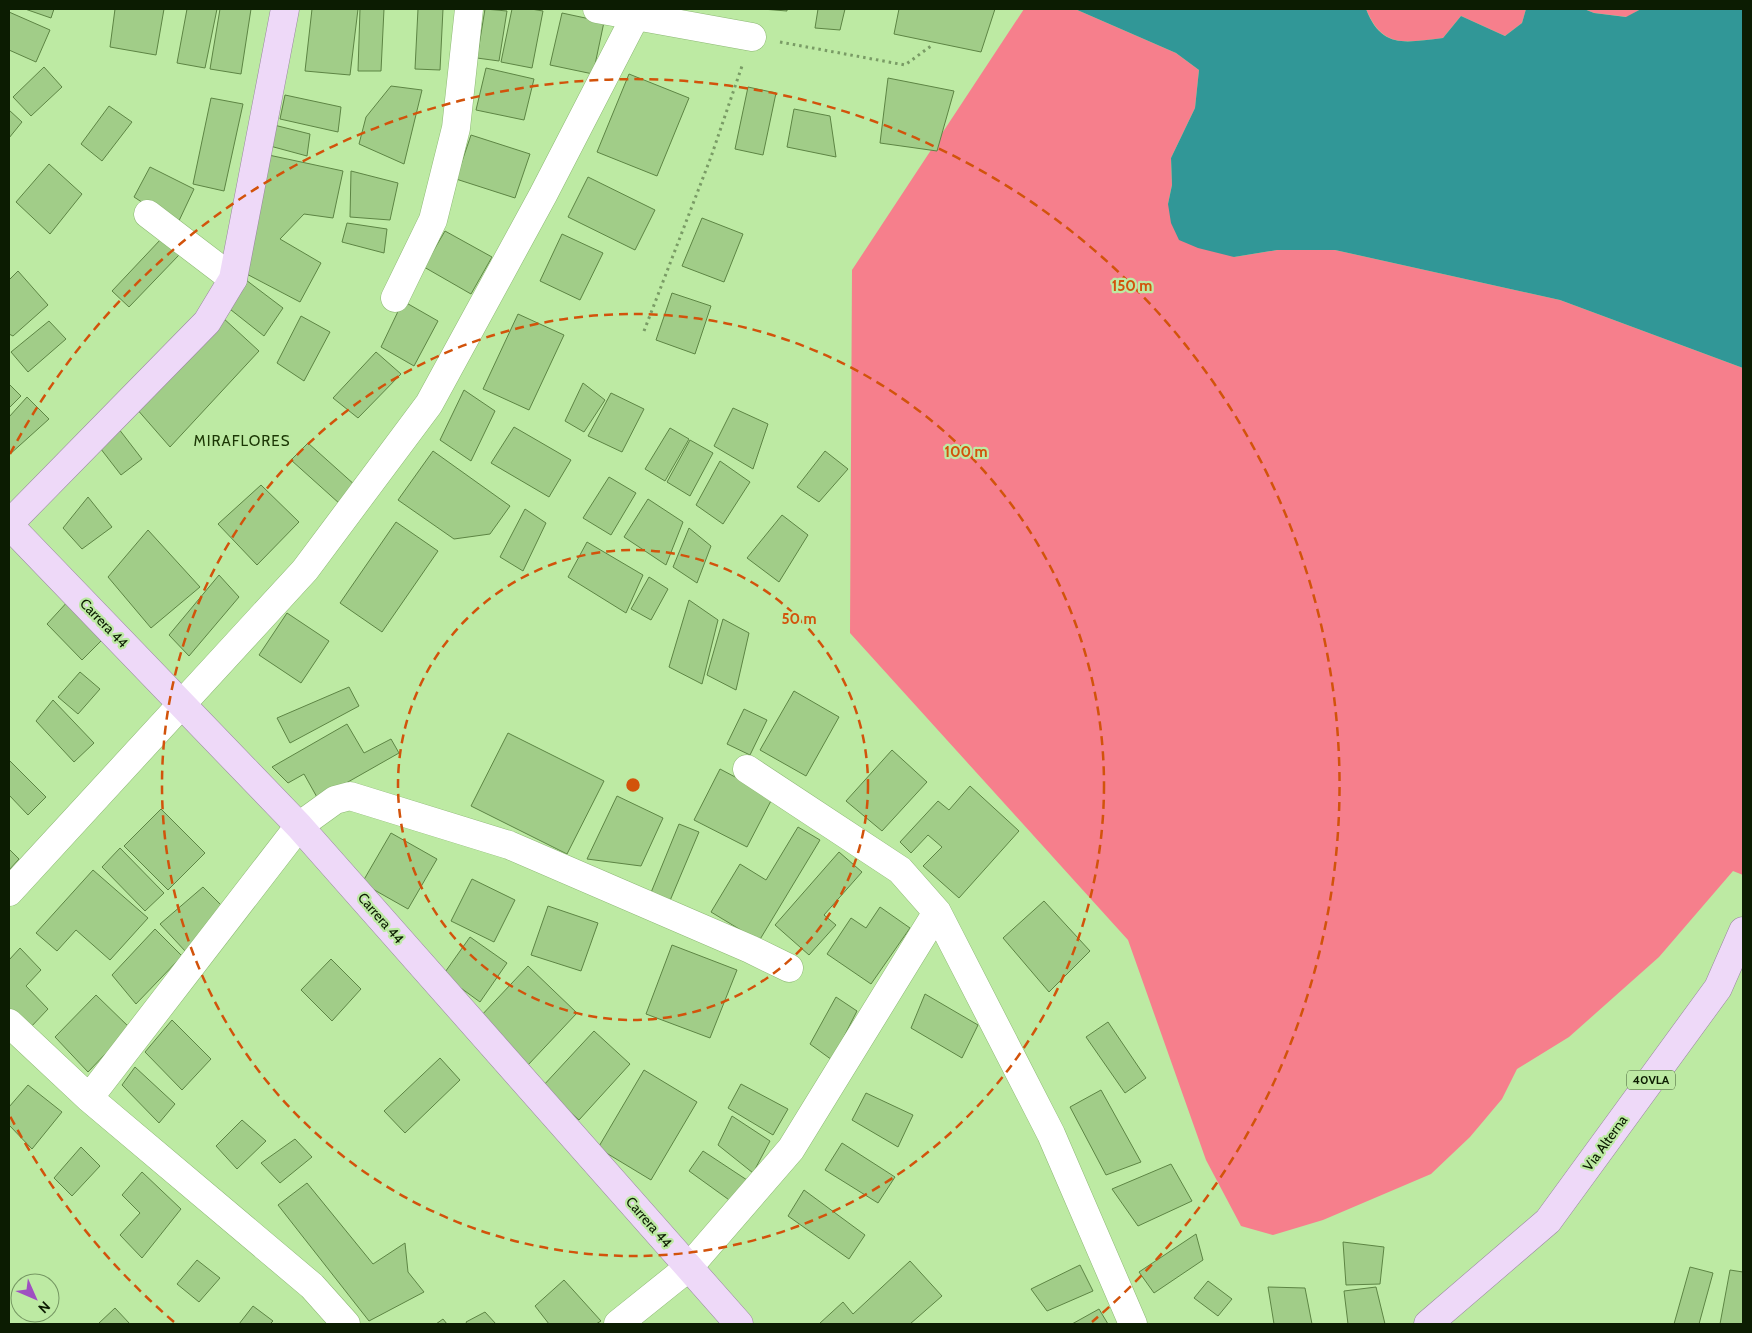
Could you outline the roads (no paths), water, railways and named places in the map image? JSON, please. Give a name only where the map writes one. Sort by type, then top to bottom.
[{"type":"main road","points":[[9,524],[208,322],[233,279],[285,9]]},
{"type":"main road","name":"Carrera 44","points":[[9,524],[299,826],[739,1324]]},
{"type":"main road","name":"Via Alterna","points":[[1428,1324],[1548,1221],[1718,988],[1743,931]]},
{"type":"street","points":[[395,298],[433,220],[456,128],[469,9]]},
{"type":"street","points":[[597,9],[752,37]]},
{"type":"street","points":[[9,892],[306,570],[429,404],[543,195],[635,17]]},
{"type":"street","points":[[148,214],[233,279]]},
{"type":"street","points":[[747,769],[900,870],[937,912],[1051,1134],[1133,1324]]},
{"type":"street","points":[[89,1098],[299,826],[335,800],[350,796],[509,845],[750,949],[789,968]]},
{"type":"street","points":[[618,1324],[689,1267],[791,1149],[937,912]]},
{"type":"street","points":[[9,1023],[89,1098],[312,1286],[346,1324]]},
{"type":"water","points":[[1075,9],[1366,9],[1372,22],[1388,37],[1397,40],[1418,41],[1443,38],[1461,16],[1505,36],[1522,23],[1526,9],[1584,9],[1594,13],[1626,17],[1641,9],[1743,9],[1743,368],[1560,300],[1335,250],[1277,250],[1234,257],[1198,248],[1179,240],[1171,223],[1168,204],[1172,185],[1171,158],[1195,108],[1199,70],[1176,53]]},
{"type":"district","name":"MIRAFLORES","points":[[242,441]]}]
